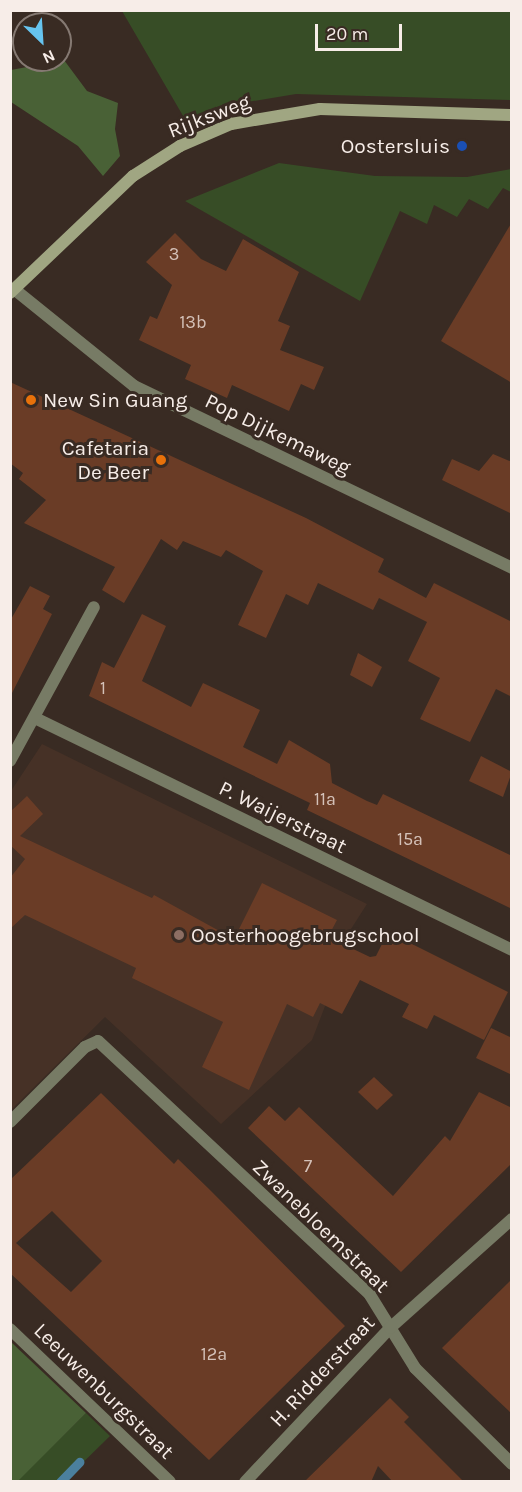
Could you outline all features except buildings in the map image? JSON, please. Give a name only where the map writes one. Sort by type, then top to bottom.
[{"type":"main road","name":"Rijksweg","points":[[12,291],[133,176],[180,146],[231,124],[320,109],[512,115]]},
{"type":"street","name":"Pop Dijkemaweg","points":[[12,291],[134,386],[512,568]]},
{"type":"street","points":[[10,761],[37,720],[94,607]]},
{"type":"street","name":"P. Waijerstraat","points":[[37,720],[512,950]]},
{"type":"street","name":"Zwanebloemstraat","points":[[10,1122],[85,1047],[98,1041],[370,1295],[415,1368],[512,1464]]},
{"type":"street","name":"H. Ridderstraat","points":[[245,1482],[390,1328],[512,1219]]},
{"type":"street","name":"Leeuwenburgstraat","points":[[10,1329],[170,1482]]},
{"type":"shaded area","name":"Oosterhoogebrugschool","points":[[42,744],[367,904],[328,965],[334,983],[312,1040],[221,1124],[105,1017],[11,1110],[11,791]]},
{"type":"green space","points":[[122,11],[511,11],[511,100],[296,94],[217,107],[186,121]]},
{"type":"green space","points":[[11,70],[12,72],[72,71],[87,91],[118,103],[115,129],[120,156],[103,176],[78,146],[11,102]]},
{"type":"green space","points":[[279,163],[375,176],[467,177],[511,169],[511,192],[503,188],[488,209],[469,199],[457,217],[434,205],[427,224],[400,211],[360,301],[185,201]]},
{"type":"green space","points":[[11,1342],[86,1413],[17,1482],[10,1481]]},
{"type":"green space","points":[[86,1413],[110,1436],[64,1481],[17,1481]]},
{"type":"waterway","points":[[60,1482],[79,1462]]},
{"type":"place","name":"Oostersluis","points":[[462,146]]},
{"type":"place","name":"New Sin Guang","points":[[31,400]]},
{"type":"place","name":"Cafetaria De Beer","points":[[161,460]]},
{"type":"place","name":"Oosterhoogebrugschool","points":[[179,935]]}]
